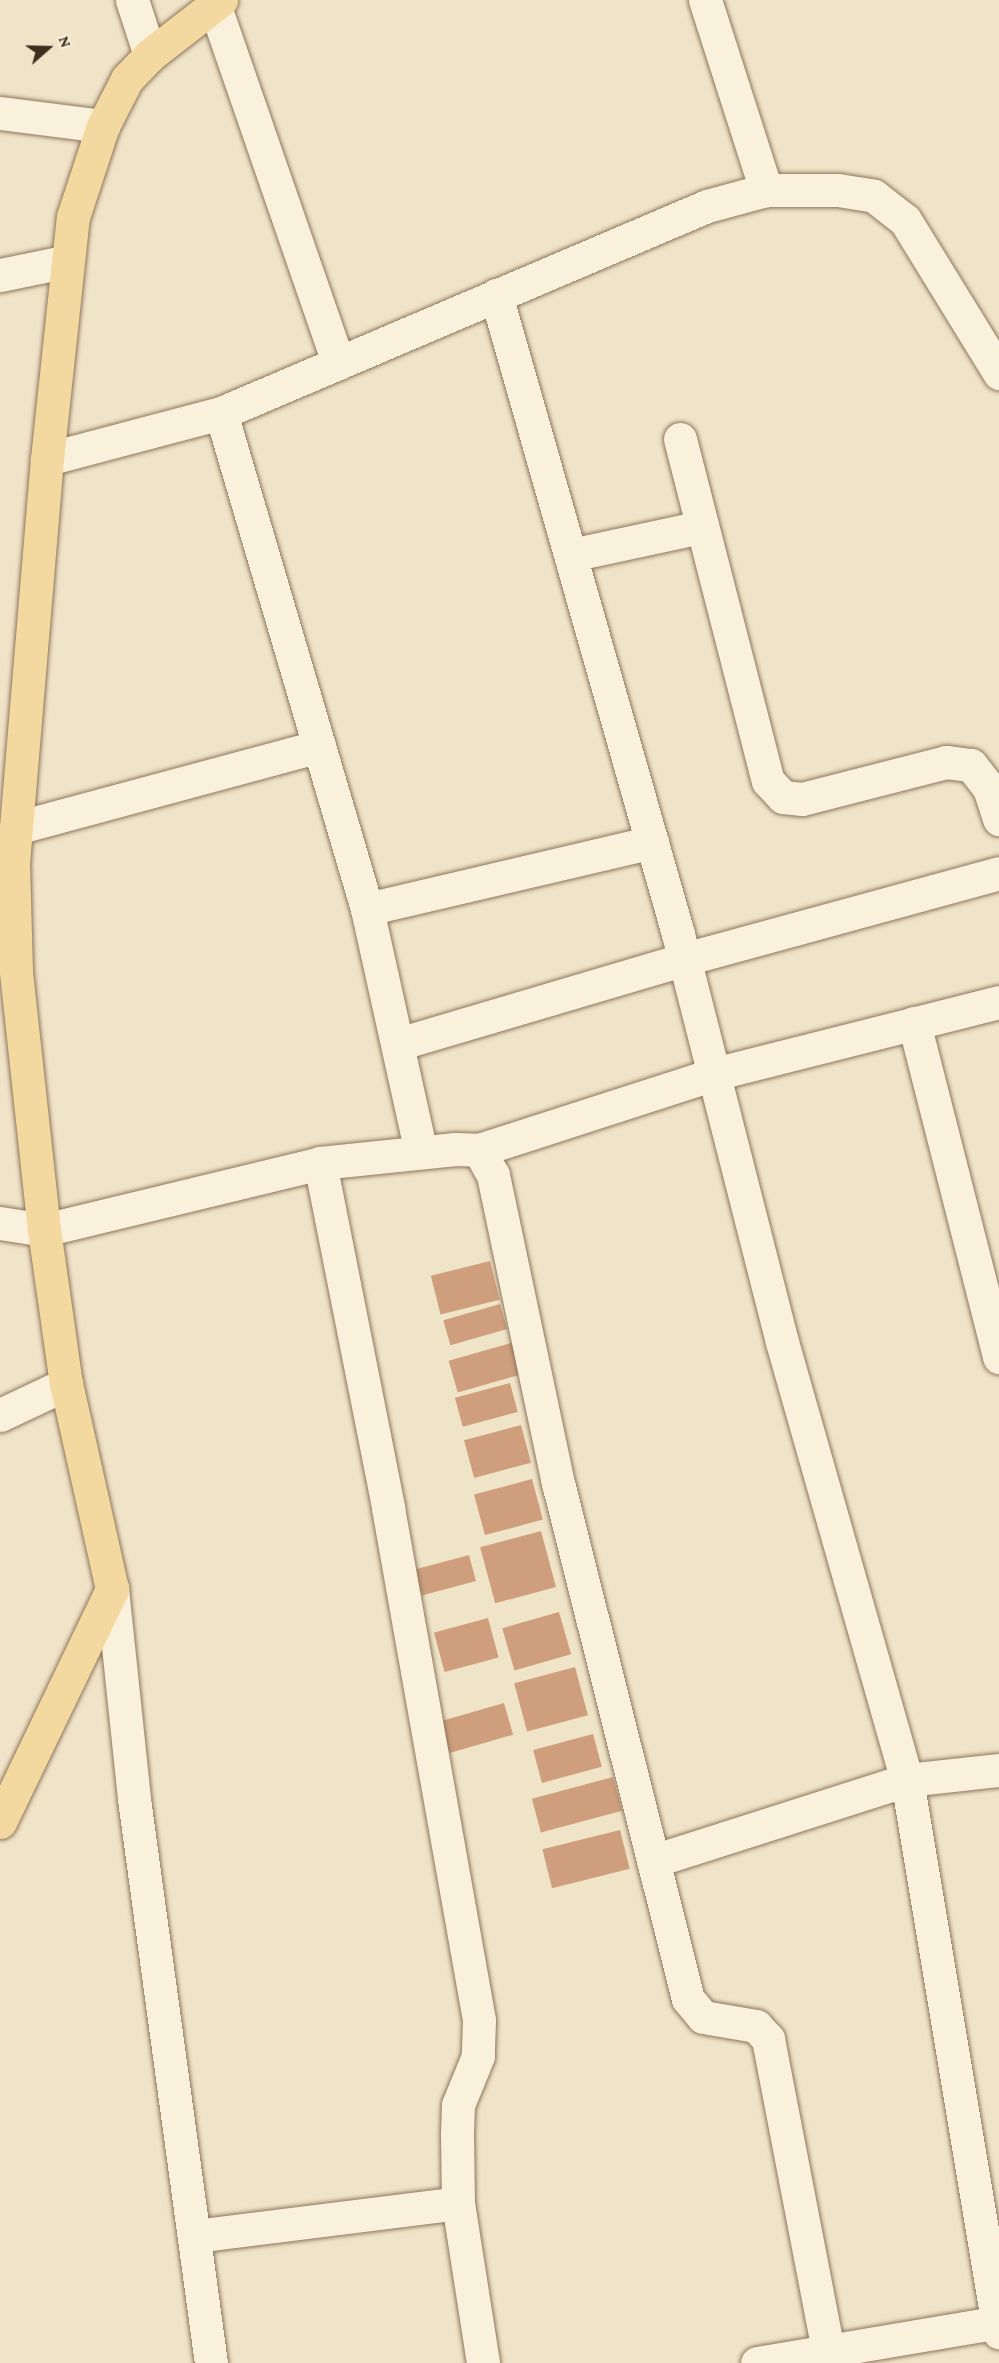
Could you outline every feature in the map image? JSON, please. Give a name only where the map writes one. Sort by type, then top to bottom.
[{"type":"main road","points":[[0,1822],[112,1589],[66,1384],[44,1230],[6,864],[16,828],[47,459],[72,217],[103,126],[127,79],[150,54],[218,3]]},
{"type":"street","points":[[132,0],[150,54]]},
{"type":"street","points":[[705,0],[766,190]]},
{"type":"street","points":[[218,3],[338,363]]},
{"type":"street","points":[[0,113],[103,126]]},
{"type":"street","points":[[47,459],[221,413],[707,206],[766,190],[838,190],[874,196],[904,220],[999,373]]},
{"type":"street","points":[[0,275],[68,261]]},
{"type":"street","points":[[496,295],[685,959],[782,1342],[907,1780],[999,2326],[828,2350],[757,2363]]},
{"type":"street","points":[[221,413],[367,909],[421,1152]]},
{"type":"street","points":[[680,439],[768,781],[783,796],[802,799],[946,762],[971,765],[989,788],[999,819]]},
{"type":"street","points":[[571,555],[702,527]]},
{"type":"street","points":[[16,828],[319,746]]},
{"type":"street","points":[[367,909],[652,842]]},
{"type":"street","points":[[398,1044],[685,959],[999,873]]},
{"type":"street","points":[[0,1223],[44,1230],[320,1163],[421,1152],[479,1150],[714,1074],[999,1002]]},
{"type":"street","points":[[914,1023],[999,1357]]},
{"type":"street","points":[[479,1150],[493,1175],[558,1483],[653,1861],[693,2009],[703,2018],[756,2026],[768,2039],[828,2350]]},
{"type":"street","points":[[320,1163],[388,1508],[479,2020],[478,2056],[458,2105],[459,2203],[483,2363]]},
{"type":"street","points":[[0,1415],[66,1384]]},
{"type":"street","points":[[112,1589],[132,1778],[211,2363]]},
{"type":"street","points":[[653,1861],[907,1780],[999,1770]]},
{"type":"street","points":[[194,2236],[459,2203]]},
{"type":"building","points":[[490,1261],[500,1300],[440,1315],[431,1276]]},
{"type":"building","points":[[500,1304],[507,1329],[450,1345],[443,1320]]},
{"type":"building","points":[[514,1342],[523,1374],[458,1392],[449,1361]]},
{"type":"building","points":[[510,1383],[518,1412],[463,1427],[455,1398]]},
{"type":"building","points":[[521,1425],[531,1463],[474,1478],[464,1440]]},
{"type":"building","points":[[532,1479],[543,1520],[485,1535],[474,1495]]},
{"type":"building","points":[[541,1531],[556,1587],[495,1603],[480,1547]]},
{"type":"building","points":[[469,1555],[476,1581],[422,1596],[415,1569]]},
{"type":"building","points":[[559,1612],[571,1654],[514,1671],[502,1628]]},
{"type":"building","points":[[488,1618],[499,1658],[445,1672],[434,1632]]},
{"type":"building","points":[[575,1667],[588,1715],[527,1732],[514,1683]]},
{"type":"building","points":[[504,1703],[513,1735],[450,1753],[441,1721]]},
{"type":"building","points":[[593,1734],[602,1767],[542,1783],[533,1750]]},
{"type":"building","points":[[613,1777],[622,1811],[541,1833],[532,1799]]},
{"type":"building","points":[[620,1830],[630,1869],[552,1888],[542,1849]]}]
